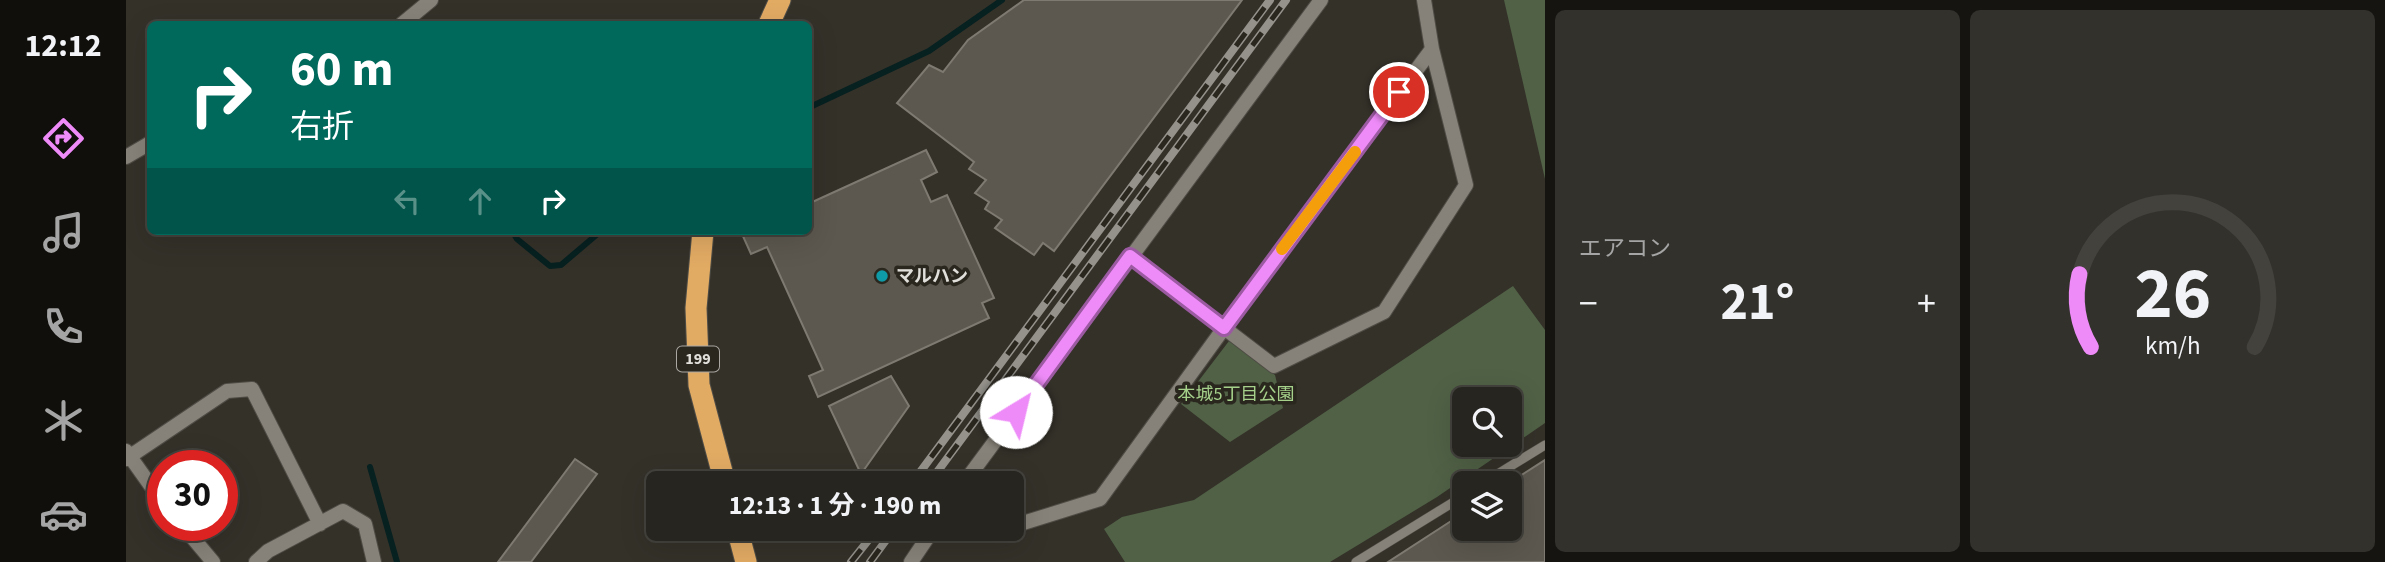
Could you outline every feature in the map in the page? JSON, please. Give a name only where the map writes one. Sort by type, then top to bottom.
[{"type":"highway","points":[[770,21],[780,0]]},
{"type":"highway","name":"199","points":[[703,235],[696,308],[699,385],[722,471]]},
{"type":"highway","points":[[740,541],[746,562]]},
{"type":"street","points":[[406,21],[431,0]]},
{"type":"street","points":[[976,471],[1130,256],[1321,0]]},
{"type":"street","points":[[1130,256],[1274,366],[1384,312],[1466,185],[1432,49],[1423,0]]},
{"type":"street","points":[[1024,523],[1100,499],[1432,49]]},
{"type":"street","points":[[126,157],[147,145]]},
{"type":"street","points":[[147,482],[127,455],[227,391],[252,389],[320,524]]},
{"type":"street","points":[[256,562],[268,551],[343,511],[365,524],[374,562]]},
{"type":"street","points":[[196,541],[214,562]]},
{"type":"street","points":[[911,562],[925,541]]},
{"type":"lane","points":[[1503,471],[1545,445]]},
{"type":"lane","points":[[1356,562],[1452,503]]},
{"type":"green space","points":[[1504,0],[1545,0],[1545,179]]},
{"type":"green space","points":[[1513,286],[1545,330],[1545,423],[1522,439],[1522,387],[1452,387],[1452,457],[1495,457],[1475,471],[1452,471],[1452,487],[1330,562],[1125,562],[1104,529],[1122,517],[1194,500]]},
{"type":"green space","name":"本城5丁目公園","points":[[1229,341],[1275,375],[1283,408],[1230,442],[1181,404]]},
{"type":"building","points":[[1024,0],[1242,0],[1054,251],[1043,243],[1034,255],[995,228],[1002,220],[985,209],[989,202],[975,193],[986,180],[969,169],[974,162],[897,103],[929,65],[943,72],[968,40]]},
{"type":"building","name":"マルハン","points":[[926,150],[937,172],[921,180],[931,202],[947,195],[994,298],[982,303],[989,318],[818,397],[809,376],[823,370],[767,247],[751,254],[742,235],[812,235],[812,202]]},
{"type":"building","points":[[891,376],[909,406],[863,471],[860,471],[829,406]]},
{"type":"building","points":[[575,459],[597,474],[531,562],[498,562]]},
{"type":"building","points":[[1545,460],[1545,562],[1388,562],[1452,520],[1452,541],[1522,541],[1522,475]]},
{"type":"waterway","points":[[812,106],[929,51],[1002,0]]},
{"type":"waterway","points":[[514,235],[550,266],[561,265],[596,235]]},
{"type":"waterway","points":[[370,467],[397,562]]},
{"type":"railway","points":[[921,471],[1270,0]]},
{"type":"railway","points":[[938,471],[1286,0]]},
{"type":"railway","points":[[851,562],[868,541]]},
{"type":"railway","points":[[870,562],[885,541]]},
{"type":"slow traffic","points":[[1282,249],[1355,152]]},
{"type":"place","name":"マルハン","points":[[882,276]]},
{"type":"route","points":[[1016,412],[1130,256],[1224,328],[1399,92]]}]
